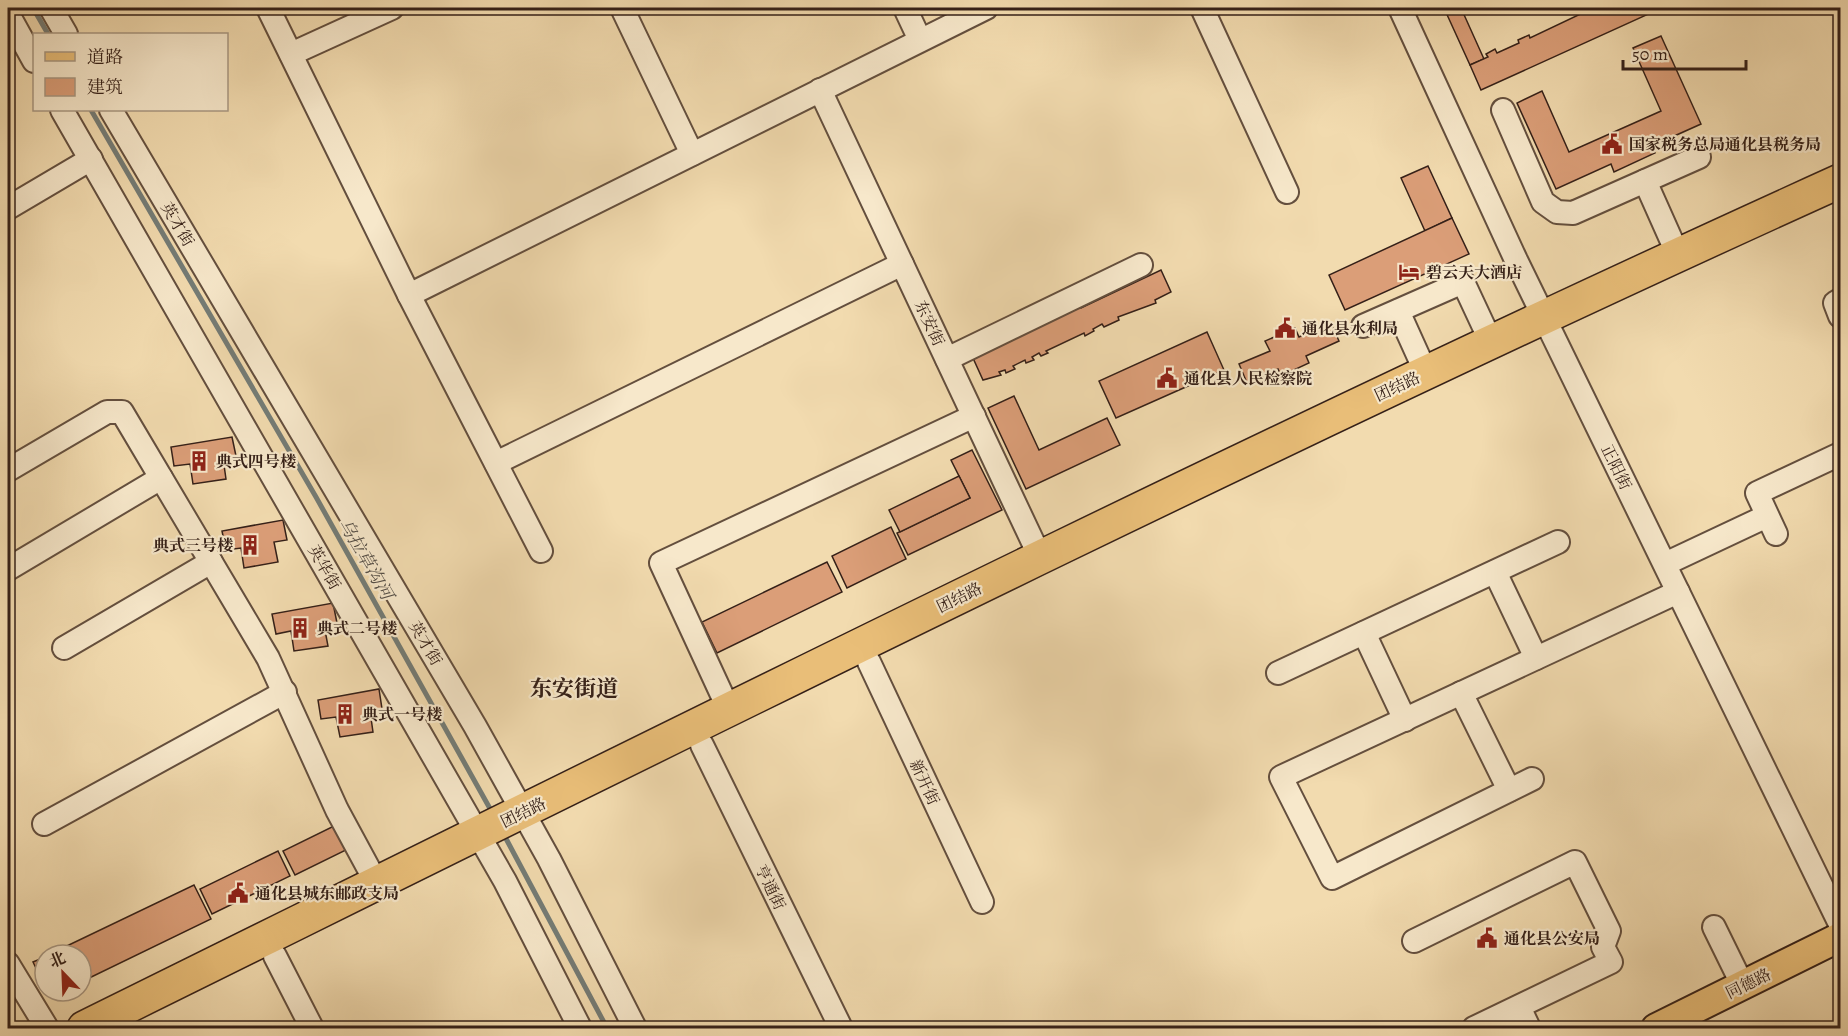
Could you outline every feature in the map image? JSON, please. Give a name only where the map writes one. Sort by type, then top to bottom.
[{"type":"highway","name":"团结路","points":[[527,820],[702,745],[1548,326],[1678,255],[1840,181]]},
{"type":"highway","name":"团结路","points":[[129,1029],[275,956],[729,710],[1040,557],[1491,342],[1548,326],[1840,202]]},
{"type":"highway","name":"团结路","points":[[84,1029],[377,884],[483,842]]},
{"type":"main road","name":"同德路","points":[[1656,1029],[1840,938]]},
{"type":"main road","name":"同德路","points":[[1697,1029],[1840,958]]},
{"type":"street","points":[[51,8],[65,33]]},
{"type":"street","points":[[268,8],[409,295],[541,551]]},
{"type":"street","points":[[291,54],[392,8]]},
{"type":"street","points":[[622,8],[692,154]]},
{"type":"street","points":[[904,8],[920,40]]},
{"type":"street","points":[[409,295],[986,8]]},
{"type":"street","points":[[1202,8],[1287,192]]},
{"type":"street","name":"正阳街","points":[[1400,8],[1548,326],[1840,924]]},
{"type":"street","points":[[8,14],[33,59]]},
{"type":"street","name":"东安街","points":[[820,90],[1040,557]]},
{"type":"street","points":[[1503,110],[1543,201],[1557,212],[1573,213],[1699,158]]},
{"type":"street","name":"英华街","points":[[63,111],[483,842],[580,1029]]},
{"type":"street","name":"英才街","points":[[112,111],[475,726],[527,820],[635,1029]]},
{"type":"street","points":[[8,208],[91,159]]},
{"type":"street","points":[[1645,181],[1678,255]]},
{"type":"street","points":[[496,463],[902,264]]},
{"type":"street","points":[[947,359],[1141,265]]},
{"type":"street","points":[[1363,326],[1463,282],[1491,342]]},
{"type":"street","points":[[1840,300],[1835,303],[1840,316]]},
{"type":"street","points":[[1398,311],[1426,373]]},
{"type":"street","points":[[8,470],[107,411],[122,412],[268,658],[337,810],[377,884]]},
{"type":"street","points":[[729,710],[661,563],[974,416]]},
{"type":"street","points":[[1665,564],[1771,525],[1757,493],[1840,454]]},
{"type":"street","points":[[8,569],[161,478]]},
{"type":"street","points":[[1278,673],[1558,542]]},
{"type":"street","points":[[64,648],[211,562]]},
{"type":"street","points":[[1495,572],[1536,658]]},
{"type":"street","points":[[1532,779],[1332,878],[1281,777],[1678,592]]},
{"type":"street","points":[[1364,633],[1405,720]]},
{"type":"street","name":"新开街","points":[[869,662],[982,902]]},
{"type":"street","points":[[44,824],[285,692]]},
{"type":"street","points":[[1461,693],[1509,790]]},
{"type":"street","name":"亨通街","points":[[702,745],[841,1029]]},
{"type":"street","points":[[1414,941],[1575,862],[1609,931],[1603,947],[1611,962],[1474,1029]]},
{"type":"street","points":[[1714,927],[1743,986]]},
{"type":"street","points":[[275,956],[312,1029]]},
{"type":"street","points":[[8,964],[46,1029]]},
{"type":"street","points":[[1519,1007],[1529,1029]]},
{"type":"building","points":[[1444,8],[1461,8],[1484,59],[1470,65]]},
{"type":"building","points":[[1593,8],[1651,8],[1653,12],[1481,90],[1470,65],[1488,57],[1486,54],[1495,49],[1497,53],[1519,43],[1518,40],[1529,35],[1530,38]]},
{"type":"building","points":[[1661,36],[1701,124],[1652,146],[1655,153],[1614,172],[1611,164],[1556,189],[1517,103],[1542,91],[1569,152],[1661,111],[1633,48]]},
{"type":"building","points":[[1428,166],[1452,218],[1425,231],[1401,178]]},
{"type":"building","points":[[1452,218],[1469,254],[1345,310],[1329,275]]},
{"type":"building","points":[[1161,270],[1171,292],[1155,300],[1156,303],[1118,317],[1119,320],[1104,327],[1102,324],[1085,336],[1084,333],[1046,351],[1048,353],[1041,356],[1039,353],[1032,357],[1034,360],[1026,363],[1025,360],[1013,366],[1015,369],[1006,373],[1005,370],[999,372],[1001,375],[983,380],[973,358],[1041,326],[1039,322],[1079,303],[1081,308]]},
{"type":"building","points":[[1331,323],[1339,341],[1306,356],[1309,363],[1281,376],[1278,369],[1247,383],[1239,364],[1270,351],[1265,341],[1295,328],[1299,337]]},
{"type":"building","points":[[1207,332],[1224,370],[1116,418],[1099,381]]},
{"type":"building","points":[[1014,396],[1039,450],[1107,418],[1120,445],[1026,489],[988,408]]},
{"type":"building","name":"典式四号楼","points":[[232,437],[236,456],[223,458],[226,479],[193,484],[190,464],[174,466],[171,447]]},
{"type":"building","points":[[972,450],[1002,510],[908,555],[897,533],[970,498],[951,460]]},
{"type":"building","points":[[959,476],[970,498],[900,532],[889,510]]},
{"type":"building","name":"典式三号楼","points":[[283,520],[287,540],[274,542],[278,562],[244,568],[241,548],[226,550],[222,531]]},
{"type":"building","points":[[891,527],[906,559],[847,588],[832,556]]},
{"type":"building","points":[[827,562],[842,592],[717,653],[702,622]]},
{"type":"building","name":"典式二号楼","points":[[333,603],[337,623],[324,625],[328,646],[294,651],[291,631],[276,634],[272,614]]},
{"type":"building","name":"典式一号楼","points":[[379,689],[382,709],[370,711],[373,732],[340,737],[336,717],[321,719],[318,700]]},
{"type":"building","points":[[336,825],[348,849],[295,875],[283,851]]},
{"type":"building","points":[[278,851],[290,876],[212,914],[200,889]]},
{"type":"building","points":[[194,885],[211,919],[93,976],[93,943],[73,943]]},
{"type":"waterway","name":"乌拉草沟河","points":[[33,8],[47,33]]},
{"type":"waterway","name":"乌拉草沟河","points":[[92,111],[316,497],[493,814]]},
{"type":"waterway","name":"乌拉草沟河","points":[[503,833],[607,1028]]},
{"type":"place","name":"国家税务总局通化县税务局","points":[[1612,144]]},
{"type":"place","name":"碧云天大酒店","points":[[1409,272]]},
{"type":"place","name":"通化县水利局","points":[[1285,328]]},
{"type":"place","name":"通化县人民检察院","points":[[1167,378]]},
{"type":"place","name":"典式四号楼","points":[[199,461]]},
{"type":"place","name":"典式三号楼","points":[[250,545]]},
{"type":"place","name":"典式二号楼","points":[[300,628]]},
{"type":"place","name":"典式一号楼","points":[[345,714]]},
{"type":"place","name":"通化县城东邮政支局","points":[[238,893]]},
{"type":"place","name":"通化县公安局","points":[[1487,938]]},
{"type":"district","name":"东安街道","points":[[574,688]]}]
